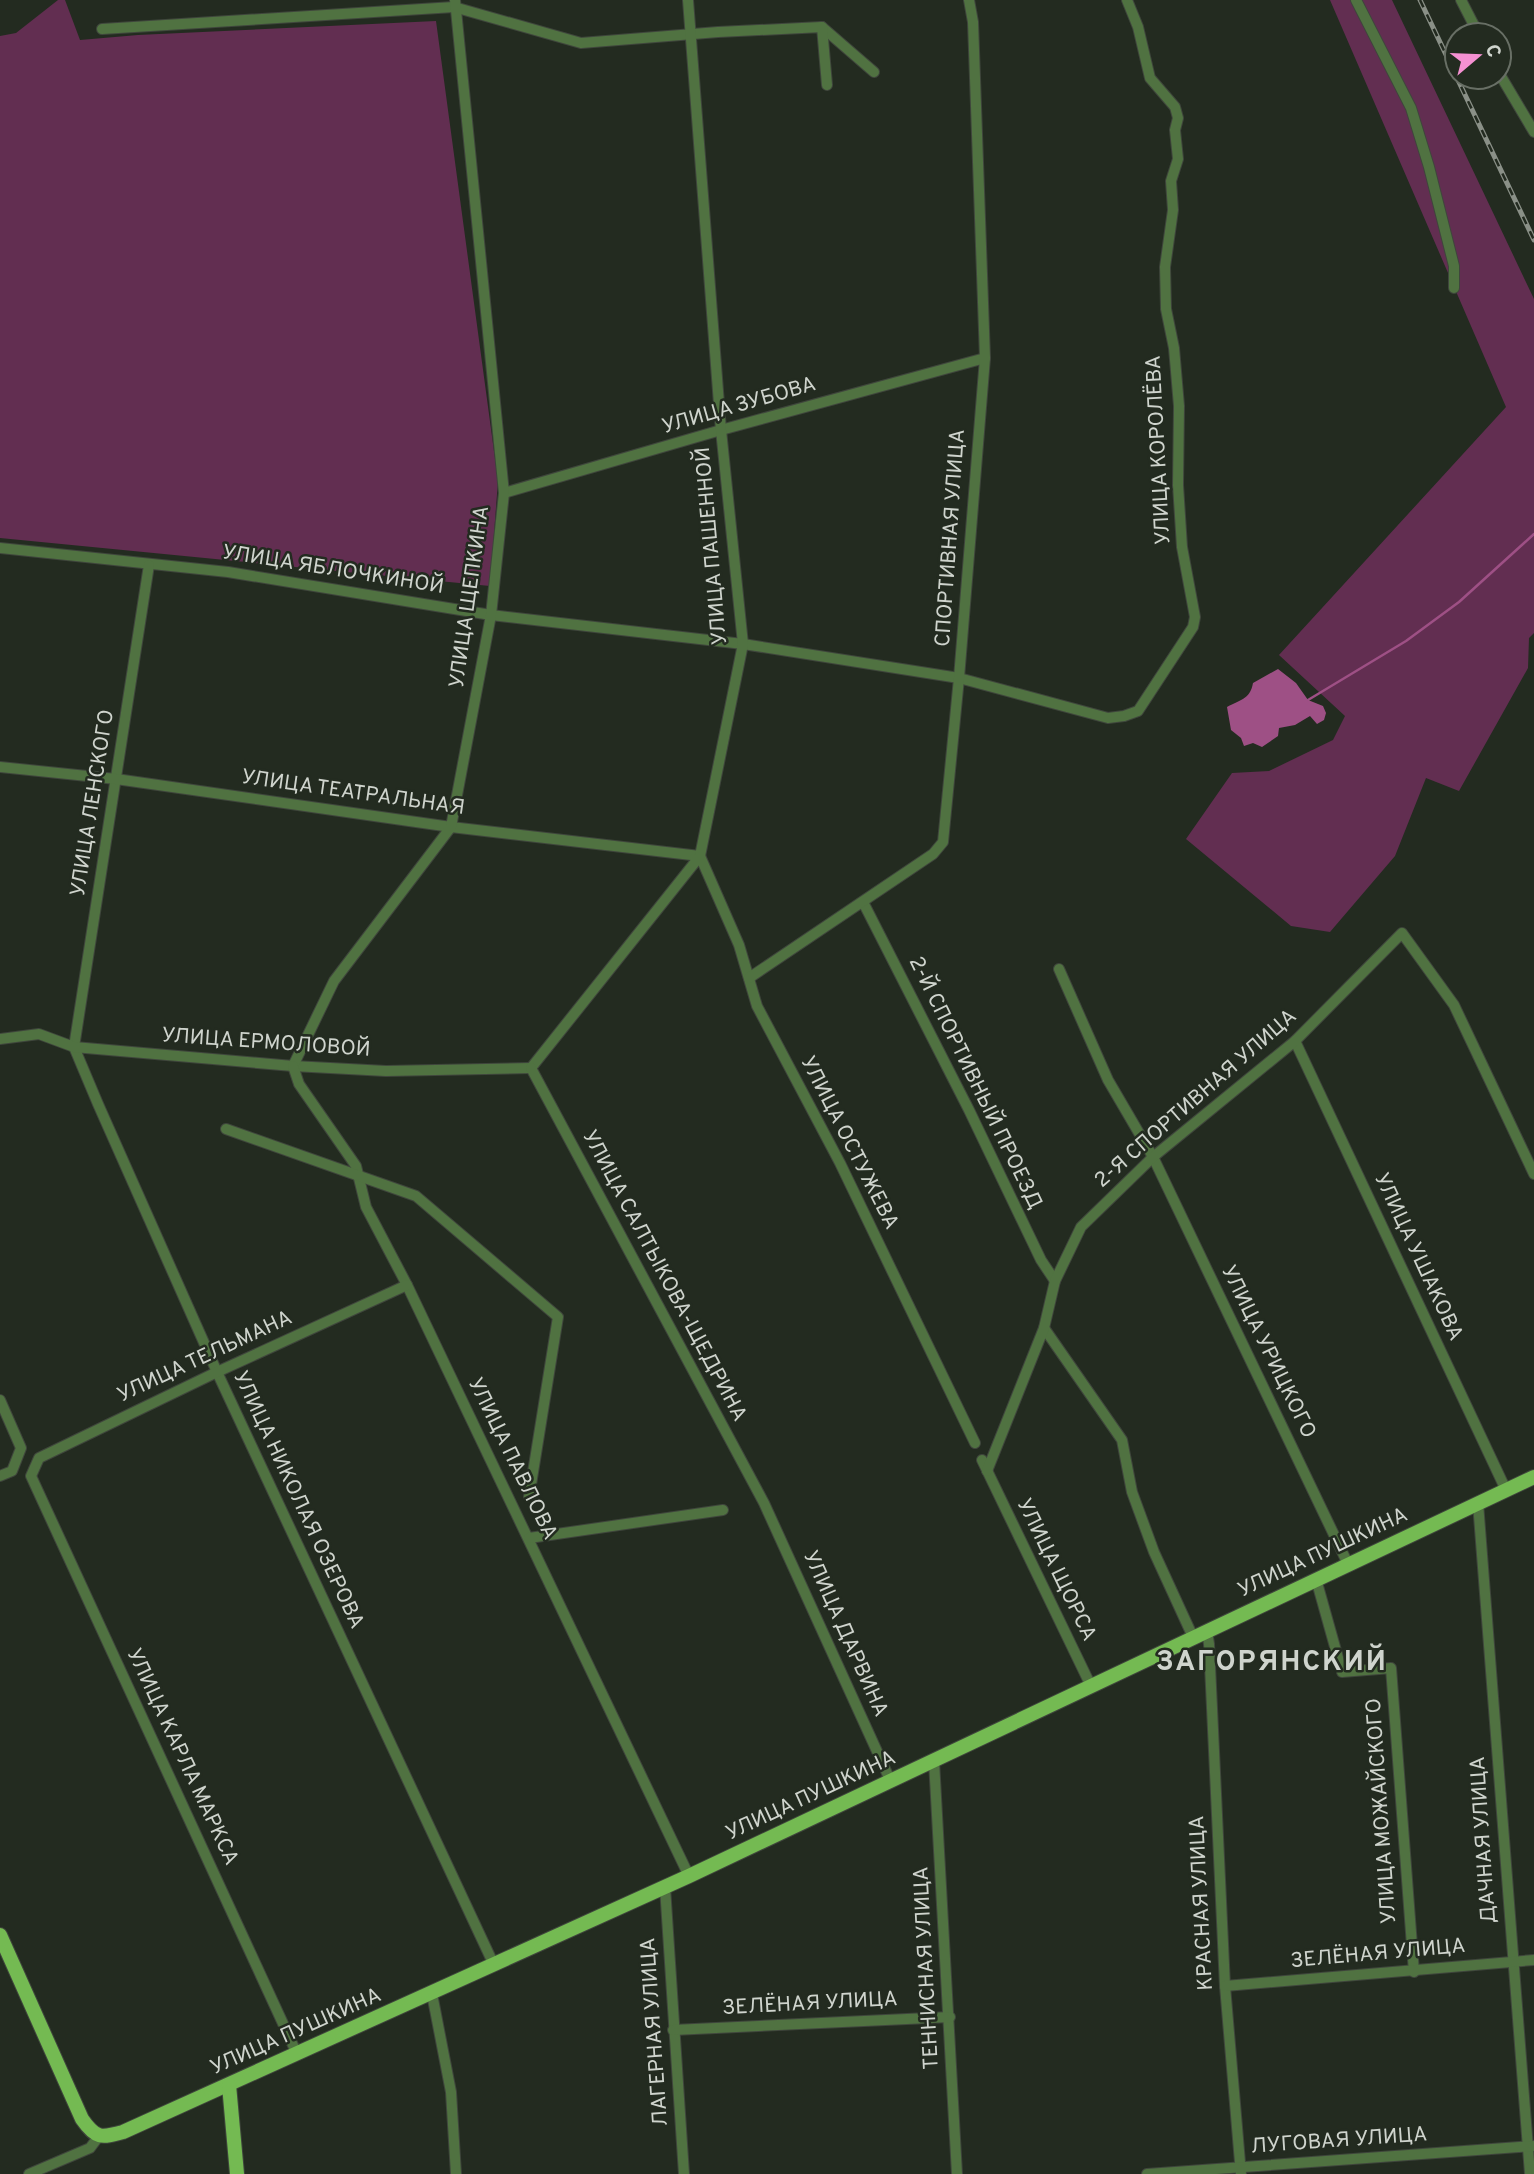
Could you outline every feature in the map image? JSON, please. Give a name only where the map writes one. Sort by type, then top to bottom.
[{"type":"main road","name":"УЛИЦА ПУШКИНА","points":[[99,2136],[123,2132],[690,1876],[1534,1477]]},
{"type":"main road","points":[[0,1935],[82,2119],[90,2131],[99,2136]]},
{"type":"main road","points":[[229,2085],[237,2174]]},
{"type":"street","name":"УЛИЦА ПАШЕННОЙ","points":[[531,1068],[700,856],[743,644],[721,430],[688,0]]},
{"type":"street","name":"СПОРТИВНАЯ УЛИЦА","points":[[749,978],[933,854],[943,842],[960,678],[985,358],[973,22],[969,0]]},
{"type":"street","name":"УЛИЦА КОРОЛЁВА","points":[[743,644],[960,678],[1108,718],[1138,711],[1145,704],[1193,627],[1195,617],[1182,547],[1178,485],[1179,406],[1174,348],[1166,309],[1165,267],[1173,210],[1171,181],[1178,159],[1175,130],[1178,118],[1167,97],[1150,78],[1138,27],[1127,0]]},
{"type":"street","points":[[1356,0],[1411,108],[1454,266],[1454,288]]},
{"type":"street","points":[[1461,0],[1472,21]]},
{"type":"street","points":[[102,29],[455,3],[581,43],[822,27],[874,72]]},
{"type":"street","name":"УЛИЦА ЩЕПКИНА","points":[[293,1066],[334,981],[451,827],[491,615],[503,493],[455,3]]},
{"type":"street","points":[[822,27],[827,85]]},
{"type":"street","points":[[1510,91],[1534,132]]},
{"type":"street","name":"УЛИЦА ЗУБОВА","points":[[503,493],[985,358]]},
{"type":"street","name":"УЛИЦА ЯБЛОЧКИНОЙ","points":[[0,548],[228,572],[491,615],[743,644]]},
{"type":"street","name":"УЛИЦА ЛЕНСКОГО","points":[[74,1046],[149,565]]},
{"type":"street","name":"УЛИЦА ТЕАТРАЛЬНАЯ","points":[[0,766],[116,779],[451,827],[700,856]]},
{"type":"street","name":"УЛИЦА ОСТУЖЕВА","points":[[700,856],[739,945],[757,1006],[840,1163],[975,1443]]},
{"type":"street","name":"2-Й СПОРТИВНЫЙ ПРОЕЗД","points":[[863,902],[969,1110],[1041,1260],[1055,1281]]},
{"type":"street","name":"2-Я СПОРТИВНАЯ УЛИЦА","points":[[984,1466],[1044,1328],[1055,1281],[1082,1227],[1153,1157],[1295,1041],[1402,933],[1454,1005],[1534,1174]]},
{"type":"street","name":"УЛИЦА УРИЦКОГО","points":[[1059,969],[1108,1080],[1153,1157],[1348,1564]]},
{"type":"street","name":"УЛИЦА ЕРМОЛОВОЙ","points":[[0,1039],[40,1034],[74,1046],[293,1066],[386,1071],[531,1068]]},
{"type":"street","name":"УЛИЦА УШАКОВА","points":[[1295,1041],[1506,1490]]},
{"type":"street","name":"УЛИЦА НИКОЛАЯ ОЗЕРОВА","points":[[74,1046],[217,1372],[495,1965]]},
{"type":"street","name":"УЛИЦА ПАВЛОВА","points":[[293,1066],[299,1084],[356,1166],[366,1207],[407,1286],[690,1876]]},
{"type":"street","name":"УЛИЦА САЛТЫКОВА-ЩЕДРИНА","points":[[531,1068],[764,1503]]},
{"type":"street","points":[[226,1129],[416,1196],[558,1317],[529,1497]]},
{"type":"street","name":"УЛИЦА ТЕЛЬМАНА","points":[[32,1476],[39,1458],[217,1372],[407,1286]]},
{"type":"street","points":[[1044,1328],[1122,1440],[1132,1492],[1154,1552],[1193,1637]]},
{"type":"street","points":[[0,1400],[21,1448],[12,1471],[0,1476]]},
{"type":"street","name":"УЛИЦА ЩОРСА","points":[[984,1466],[1091,1686]]},
{"type":"street","name":"УЛИЦА КАРЛА МАРКСА","points":[[32,1476],[297,2054]]},
{"type":"street","name":"УЛИЦА ДАРВИНА","points":[[764,1503],[891,1782]]},
{"type":"street","name":"ДАЧНАЯ УЛИЦА","points":[[1478,1503],[1513,1961],[1531,2146],[1530,2174]]},
{"type":"street","points":[[528,1538],[723,1510]]},
{"type":"street","name":"УЛИЦА МОЖАЙСКОГО","points":[[1316,1579],[1342,1672],[1391,1668],[1414,1972]]},
{"type":"street","name":"КРАСНАЯ УЛИЦА","points":[[1207,1631],[1225,1986],[1241,2171]]},
{"type":"street","name":"ТЕННИСНАЯ УЛИЦА","points":[[934,1761],[957,2174]]},
{"type":"street","name":"ЛАГЕРНАЯ УЛИЦА","points":[[665,1887],[684,2174]]},
{"type":"street","name":"ЗЕЛЁНАЯ УЛИЦА","points":[[1225,1986],[1414,1972],[1534,1959]]},
{"type":"street","points":[[432,1994],[451,2092],[456,2174]]},
{"type":"street","name":"ЗЕЛЁНАЯ УЛИЦА","points":[[673,2030],[950,2017]]},
{"type":"street","points":[[29,2174],[90,2148],[99,2136]]},
{"type":"street","name":"ЛУГОВАЯ УЛИЦА","points":[[1147,2174],[1241,2171],[1531,2146]]},
{"type":"shaded area","points":[[58,0],[65,0],[80,40],[436,21],[498,481],[490,586],[0,538],[0,36],[16,33]]},
{"type":"shaded area","points":[[1330,0],[1392,0],[1534,299],[1534,633],[1529,638],[1528,668],[1459,791],[1426,778],[1395,856],[1330,932],[1291,926],[1186,839],[1232,773],[1269,771],[1333,740],[1345,716],[1279,655],[1506,407]]},
{"type":"shaded area","points":[[1278,669],[1296,683],[1308,700],[1323,706],[1326,713],[1324,720],[1317,724],[1310,716],[1295,725],[1279,728],[1278,736],[1262,747],[1253,743],[1244,746],[1241,738],[1231,730],[1227,707],[1247,696],[1253,683]]},
{"type":"waterway","points":[[1308,700],[1406,641],[1459,602],[1534,534]]},
{"type":"railway","points":[[1420,0],[1534,240]]},
{"type":"district","name":"ЗАГОРЯНСКИЙ","points":[[1272,1663]]}]
